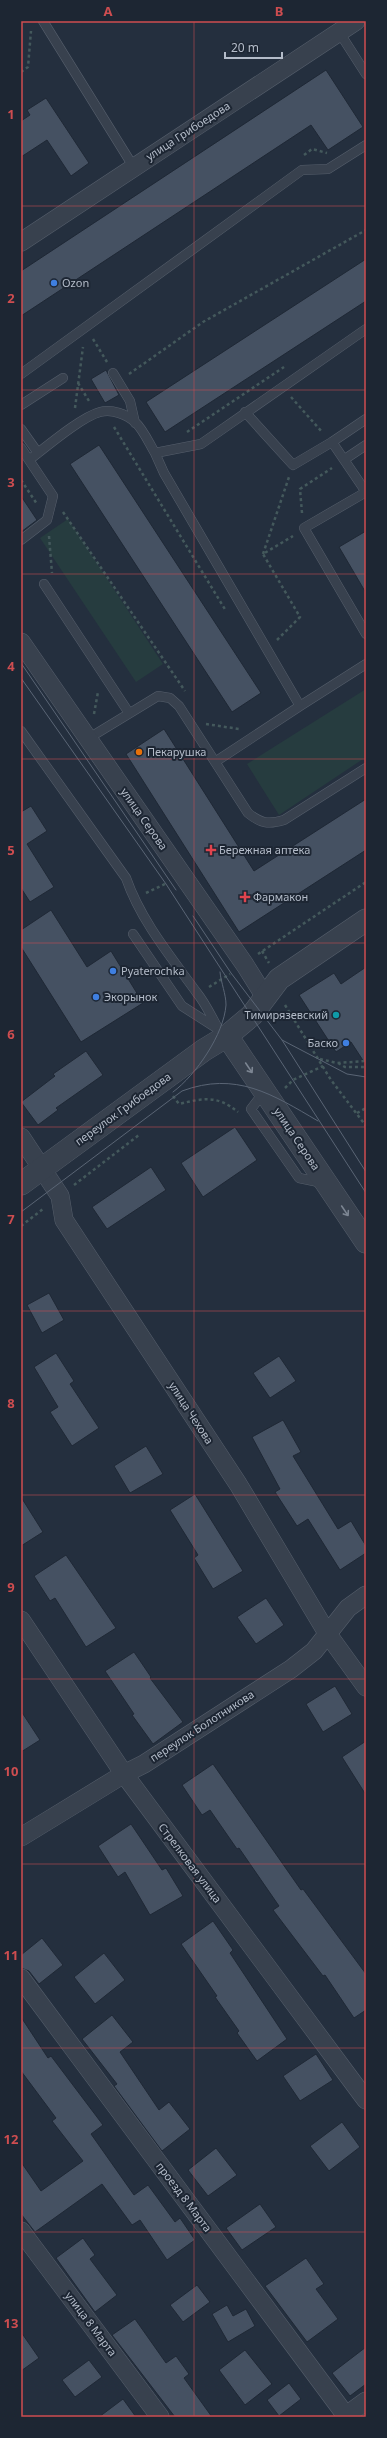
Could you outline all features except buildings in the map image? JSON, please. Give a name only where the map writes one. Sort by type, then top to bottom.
[{"type":"street","name":"улица Грибоедова","points":[[21,242],[133,166],[356,21]]},
{"type":"street","name":"улица Серова","points":[[21,642],[89,738],[245,966],[265,998]]},
{"type":"street","name":"переулок Грибоедова","points":[[21,1184],[198,1054],[223,1033],[252,1015],[279,979],[366,920]]},
{"type":"street","name":"улица Серова","points":[[223,1033],[366,1242]]},
{"type":"street","name":"улица Чехова","points":[[21,1137],[60,1196],[64,1220],[238,1484],[327,1633],[366,1687]]},
{"type":"street","name":"переулок Болотникова","points":[[21,1837],[124,1774],[144,1764],[291,1669],[314,1651],[348,1608],[366,1595]]},
{"type":"street","name":"Стрелковая улица","points":[[21,1620],[124,1774],[366,2100]]},
{"type":"street","name":"проезд 8 Марта","points":[[21,1978],[346,2416]]},
{"type":"street","name":"улица 8 Марта","points":[[21,2231],[160,2417]]},
{"type":"street","points":[[346,2416],[366,2402]]},
{"type":"lane","points":[[43,21],[133,166]]},
{"type":"lane","points":[[339,32],[366,74]]},
{"type":"lane","points":[[21,374],[302,170],[328,169],[365,149]]},
{"type":"lane","points":[[155,453],[201,444],[366,329]]},
{"type":"lane","points":[[113,373],[130,401],[135,423]]},
{"type":"lane","points":[[21,406],[63,378]]},
{"type":"lane","points":[[29,460],[73,428],[101,412],[115,412],[125,415],[135,423],[155,453],[164,472],[300,706]]},
{"type":"lane","points":[[245,412],[293,465],[332,442],[366,419]]},
{"type":"lane","points":[[21,429],[38,453]]},
{"type":"lane","points":[[332,442],[366,492],[304,528],[366,634]]},
{"type":"lane","points":[[345,459],[366,445]]},
{"type":"lane","points":[[21,448],[52,496],[47,520],[21,540]]},
{"type":"lane","points":[[44,584],[129,713]]},
{"type":"lane","points":[[215,762],[366,664]]},
{"type":"lane","points":[[89,738],[158,696],[170,698],[179,706],[248,813],[260,822],[272,824],[284,820],[366,768]]},
{"type":"lane","points":[[21,731],[126,878],[132,897],[174,963],[198,994],[223,1033]]},
{"type":"lane","points":[[133,934],[182,1006],[223,1033]]},
{"type":"path","points":[[21,72],[28,67],[32,29]]},
{"type":"path","points":[[118,382],[203,322],[366,230]]},
{"type":"path","points":[[73,428],[85,327]]},
{"type":"path","points":[[181,435],[287,365]]},
{"type":"path","points":[[282,387],[332,442]]},
{"type":"path","points":[[108,423],[113,426],[230,618]]},
{"type":"path","points":[[136,464],[155,453]]},
{"type":"path","points":[[263,554],[293,465]]},
{"type":"path","points":[[21,480],[47,520],[55,601]]},
{"type":"path","points":[[52,496],[186,693]]},
{"type":"path","points":[[89,738],[102,672]]},
{"type":"path","points":[[203,718],[226,755]]},
{"type":"path","points":[[188,721],[245,730]]},
{"type":"path","points":[[245,966],[262,951],[366,882]]},
{"type":"path","points":[[285,1005],[319,1058],[331,1080],[366,1126]]},
{"type":"path","points":[[319,1058],[345,1067],[366,1067]]},
{"type":"path","points":[[337,1063],[366,1061]]},
{"type":"path","points":[[357,1113],[366,1108]]},
{"type":"path","points":[[21,1226],[139,1135]]},
{"type":"green space","points":[[68,519],[163,664],[136,682],[40,538]]},
{"type":"green space","points":[[366,689],[366,757],[279,815],[247,764]]},
{"type":"tram line","points":[[21,663],[176,890]]},
{"type":"tram line","points":[[21,678],[166,884],[366,1193]]},
{"type":"tram line","points":[[193,916],[231,973],[282,1040],[366,1172]]},
{"type":"tram line","points":[[173,1092],[182,1085],[199,1065],[220,1028],[226,1005],[220,972]]},
{"type":"tram line","points":[[282,1040],[347,1074],[366,1077]]},
{"type":"tram line","points":[[21,1212],[182,1091],[201,1085],[220,1083],[253,1088],[285,1102],[318,1121]]},
{"type":"place","name":"Ozon","points":[[54,283]]},
{"type":"place","name":"Пекарушка","points":[[139,752]]},
{"type":"place","name":"Бережная аптека","points":[[211,850]]},
{"type":"place","name":"Фармакон","points":[[245,897]]},
{"type":"place","name":"Pyaterochka","points":[[113,971]]},
{"type":"place","name":"Экорынок","points":[[96,997]]},
{"type":"place","name":"Тимирязевский","points":[[336,1015]]},
{"type":"place","name":"Баско","points":[[346,1043]]}]
